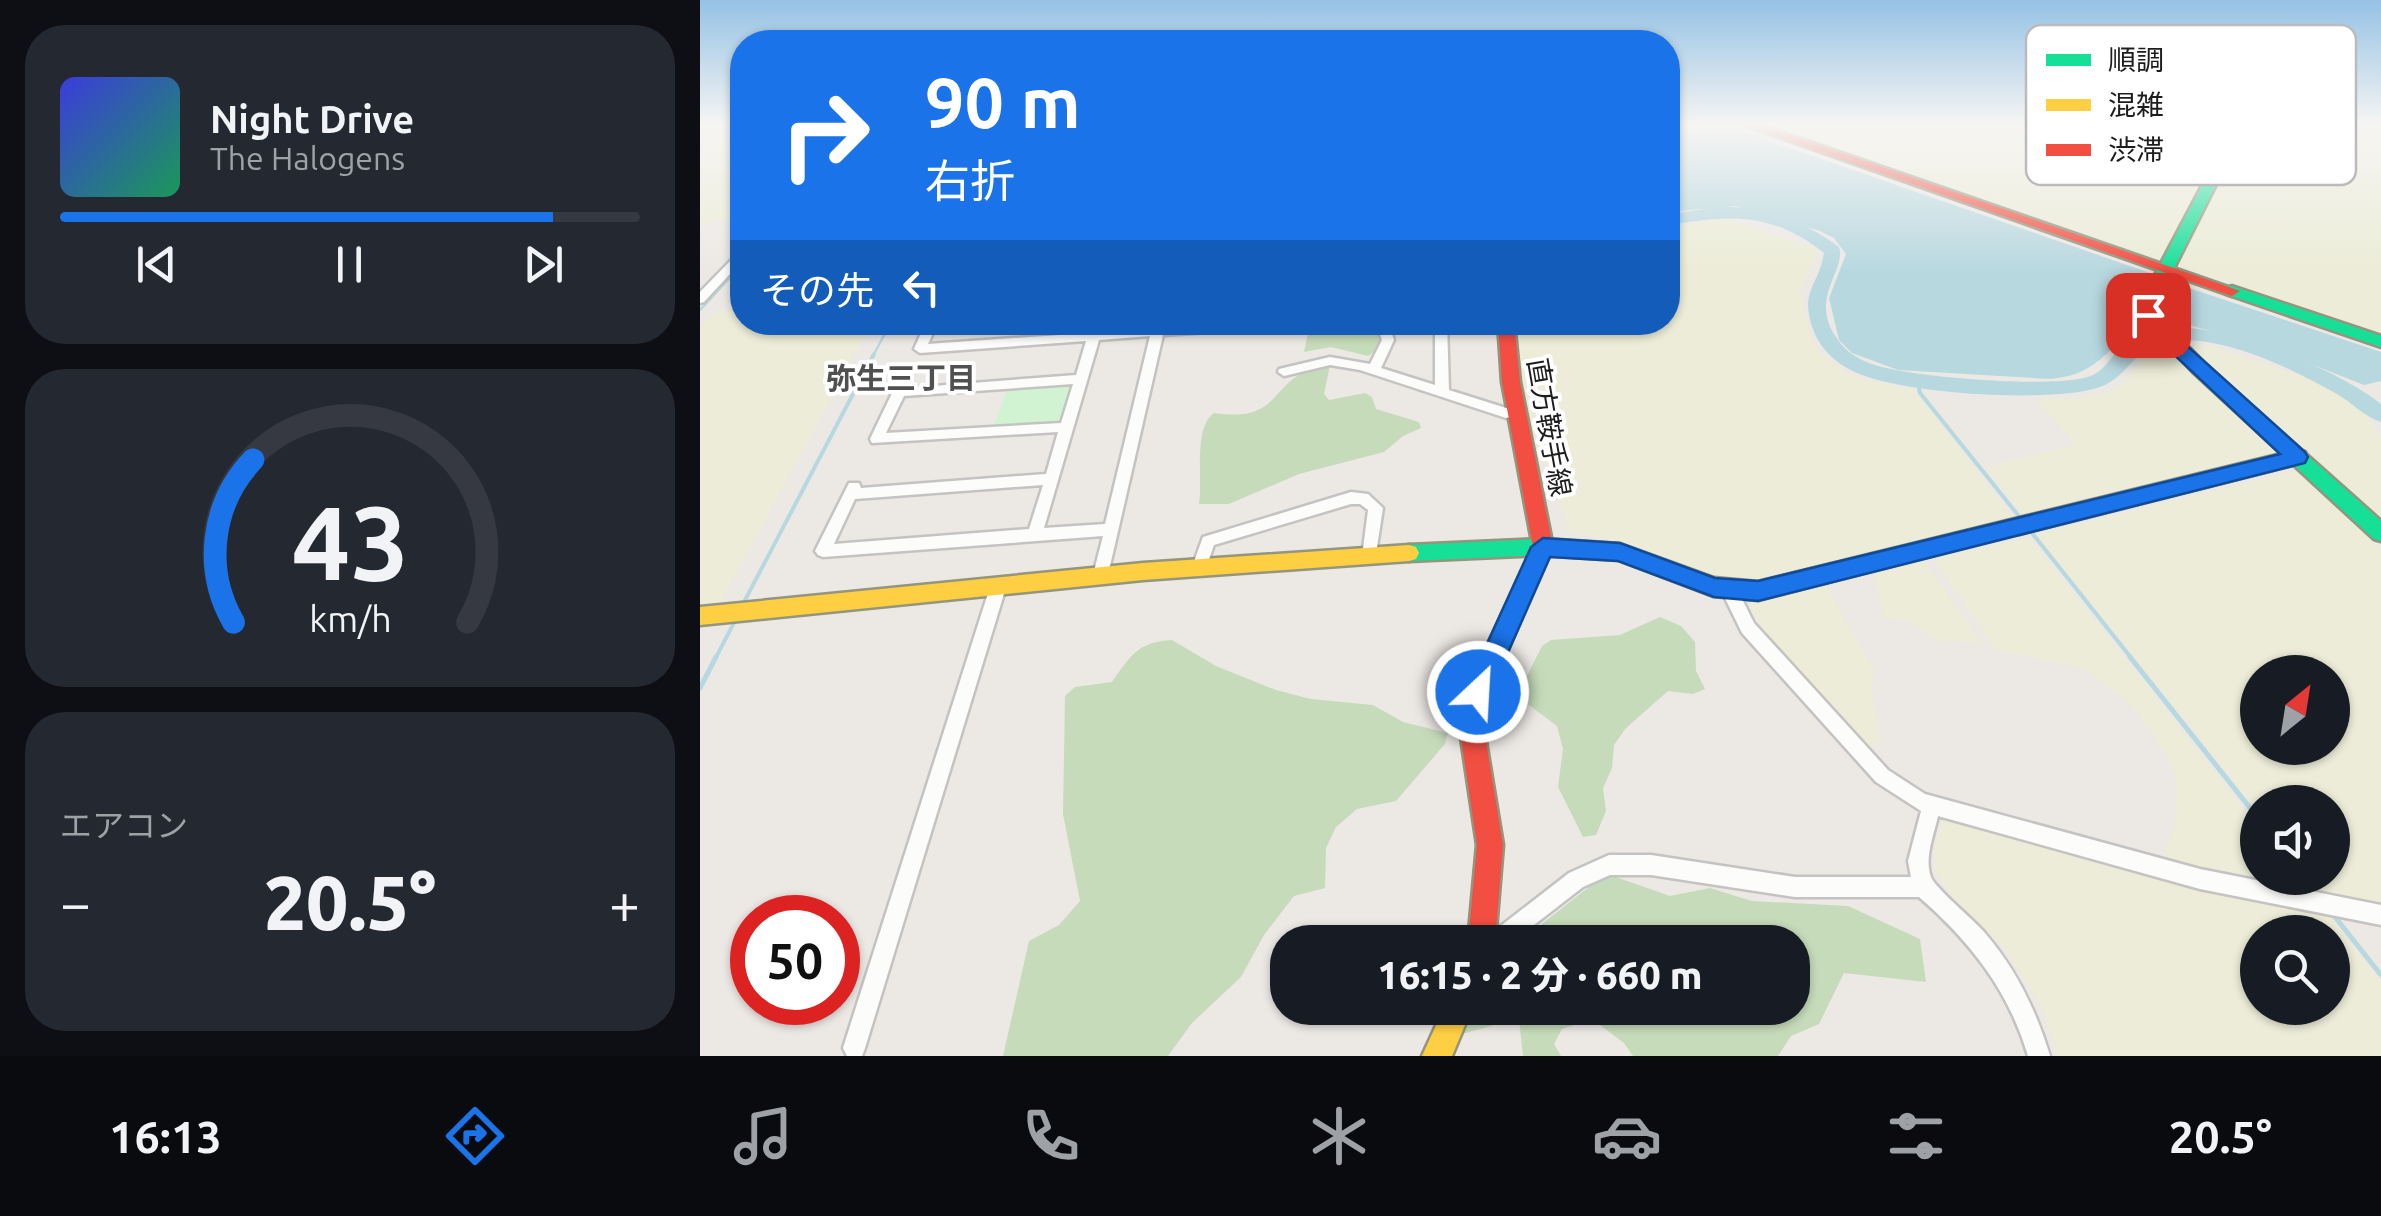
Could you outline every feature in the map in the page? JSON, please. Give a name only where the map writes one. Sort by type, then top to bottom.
[{"type":"street","points":[[1894,174],[2381,342]]},
{"type":"street","points":[[2208,185],[2165,269],[2148,315],[2200,369],[2381,533]]},
{"type":"street","points":[[700,299],[730,268]]},
{"type":"street","points":[[926,335],[920,349],[1043,335]]},
{"type":"street","points":[[1035,535],[1094,335]]},
{"type":"street","points":[[1102,575],[1157,335]]},
{"type":"street","points":[[1374,370],[1388,340],[1386,335]]},
{"type":"street","points":[[1441,335],[1442,394]]},
{"type":"street","name":"直方鞍手線","points":[[1508,335],[1517,411],[1543,547]]},
{"type":"street","points":[[1284,372],[1330,362],[1374,370],[1506,413],[1517,411]]},
{"type":"street","points":[[1067,427],[877,439],[899,392],[1081,379]]},
{"type":"street","points":[[700,616],[1102,575],[1543,547],[1620,552],[1729,590],[1758,591],[2298,457]]},
{"type":"street","points":[[1051,479],[853,490],[824,551],[1112,529]]},
{"type":"street","points":[[1200,567],[1208,541],[1350,498],[1364,498],[1376,508],[1370,556]]},
{"type":"street","points":[[1483,925],[1490,846],[1470,711],[1543,547]]},
{"type":"street","points":[[854,1048],[999,584]]},
{"type":"street","points":[[1729,590],[1748,628],[1882,776],[1931,807],[1988,818],[2200,878],[2329,907],[2381,914]]},
{"type":"street","points":[[1931,807],[1918,861],[1923,888],[1956,916],[2008,980],[2039,1056]]},
{"type":"street","points":[[1518,925],[1576,880],[1610,865],[1651,865],[1796,887],[1923,888]]},
{"type":"street","points":[[1436,1056],[1450,1025]]},
{"type":"green space","points":[[700,174],[730,174],[730,219],[700,225]]},
{"type":"green space","points":[[1902,174],[2026,174],[2026,185],[2202,185],[2162,261]]},
{"type":"green space","points":[[2356,174],[2381,174],[2381,336],[2176,265],[2217,185],[2356,185]]},
{"type":"green space","points":[[1725,219],[1819,249],[1800,291],[1813,344],[1824,358],[1855,377],[1913,389],[2016,521],[1756,583],[1717,580],[1642,548],[1570,532],[1530,426],[1517,335],[1680,335],[1680,226]]},
{"type":"green space","points":[[730,310],[730,335],[866,335],[719,606],[700,608],[700,327],[715,312]]},
{"type":"green space","points":[[1308,335],[1380,335],[1386,344],[1368,356],[1331,347],[1304,352]]},
{"type":"green space","points":[[2207,345],[2321,383],[2361,407],[2381,439],[2381,520],[2189,346]]},
{"type":"green space","points":[[2170,350],[2284,455],[2027,518],[1985,466],[2075,445],[2036,398],[2073,399],[2107,394],[2123,384],[2144,358]]},
{"type":"green space","points":[[1330,365],[1324,394],[1329,400],[1365,393],[1372,397],[1376,409],[1419,422],[1421,428],[1403,436],[1384,452],[1299,474],[1229,504],[1199,504],[1201,441],[1207,420],[1214,413],[1254,411],[1295,378]]},
{"type":"green space","points":[[1073,384],[1062,423],[993,429],[1007,389]]},
{"type":"green space","points":[[2296,471],[2381,549],[2381,907],[2329,900],[2325,895],[2350,895],[2350,785],[2240,785],[2240,789],[2036,534]]},
{"type":"green space","points":[[2029,537],[2240,804],[2240,879],[2161,859],[2177,822],[2176,775],[2159,743],[2129,703],[2085,669],[1996,650],[1933,559]]},
{"type":"green space","points":[[1924,561],[1982,643],[1937,641],[1911,621],[1884,619],[1874,574]]},
{"type":"green space","points":[[1826,586],[1874,670],[1872,691],[1882,742],[1865,748],[1748,613],[1747,606]]},
{"type":"green space","points":[[1660,617],[1681,626],[1695,642],[1696,671],[1705,689],[1693,694],[1668,691],[1626,728],[1614,745],[1612,768],[1603,788],[1606,811],[1596,835],[1583,837],[1558,787],[1563,749],[1557,726],[1529,705],[1485,695],[1490,677],[1523,684],[1542,646],[1551,640],[1620,635]]},
{"type":"green space","points":[[1172,640],[1216,666],[1276,690],[1311,699],[1373,705],[1403,722],[1448,733],[1445,744],[1396,801],[1357,809],[1336,827],[1326,848],[1325,888],[1294,896],[1270,925],[1241,977],[1192,1023],[1168,1056],[1003,1056],[1029,941],[1059,925],[1080,901],[1063,814],[1065,696],[1075,687],[1112,682],[1136,652]]},
{"type":"green space","points":[[1944,817],[2326,915],[2240,915],[2240,1025],[2350,1025],[2350,942],[2381,982],[2381,1056],[2056,1056],[2045,1013],[2005,950],[1948,892],[1936,872],[1934,846]]},
{"type":"green space","points":[[1613,876],[1670,896],[1710,888],[1752,901],[1848,906],[1920,939],[1926,982],[1844,973],[1819,1024],[1791,1036],[1778,1056],[1633,1056],[1624,1043],[1600,1025],[1810,1025],[1810,925],[1541,925],[1599,879]]},
{"type":"green space","points":[[1463,1025],[1493,1025],[1491,1026],[1458,1035]]},
{"type":"green space","points":[[1520,1025],[1574,1025],[1562,1029],[1554,1044],[1561,1056],[1523,1056]]},
{"type":"water","points":[[1680,174],[1865,174],[2153,274],[2137,310],[2143,330],[2081,372],[2050,379],[1898,370],[1852,353],[1839,340],[1829,298],[1846,254],[1834,238],[1736,206],[1680,211]]},
{"type":"water","points":[[2174,283],[2381,352],[2381,381],[2364,385],[2268,347],[2164,318]]},
{"type":"waterway","points":[[1680,218],[1715,212],[1750,214],[1781,222],[1833,251],[1818,290],[1823,330],[1844,357],[1874,372],[1986,386],[2078,385],[2105,376],[2128,352],[2145,342],[2178,334],[2198,335],[2285,361],[2343,389],[2381,415]]},
{"type":"waterway","points":[[700,310],[730,278]]},
{"type":"waterway","points":[[873,356],[884,335]]},
{"type":"waterway","points":[[743,604],[874,354]]},
{"type":"waterway","points":[[1917,378],[1920,393],[2022,520]]},
{"type":"waterway","points":[[2028,528],[2132,659]]},
{"type":"waterway","points":[[715,659],[737,617]]},
{"type":"waterway","points":[[700,688],[716,657]]},
{"type":"waterway","points":[[2130,657],[2240,795]]},
{"type":"waterway","points":[[2331,912],[2381,975]]},
{"type":"traffic: fast","points":[[2209,185],[2156,288],[2148,315],[2200,369],[2381,533]]},
{"type":"traffic: fast","points":[[2232,291],[2381,342]]},
{"type":"traffic: fast","points":[[1409,553],[1543,547],[1620,552],[1713,587],[1758,591],[2019,526]]},
{"type":"traffic: slow","points":[[700,616],[1143,572],[1409,553]]},
{"type":"traffic: slow","points":[[1437,1056],[1451,1025]]},
{"type":"traffic: jam","points":[[1893,174],[2232,291]]},
{"type":"traffic: jam","points":[[1483,925],[1490,845],[1469,711],[1543,547],[1511,382],[1507,335]]},
{"type":"traffic: jam","points":[[2019,526],[2298,457]]},
{"type":"district","name":"弥生三丁目","points":[[901,378]]},
{"type":"route","points":[[1478,692],[1543,547],[1620,552],[1714,587],[1758,591],[1924,553],[2298,457],[2177,347],[2148,315]]}]
